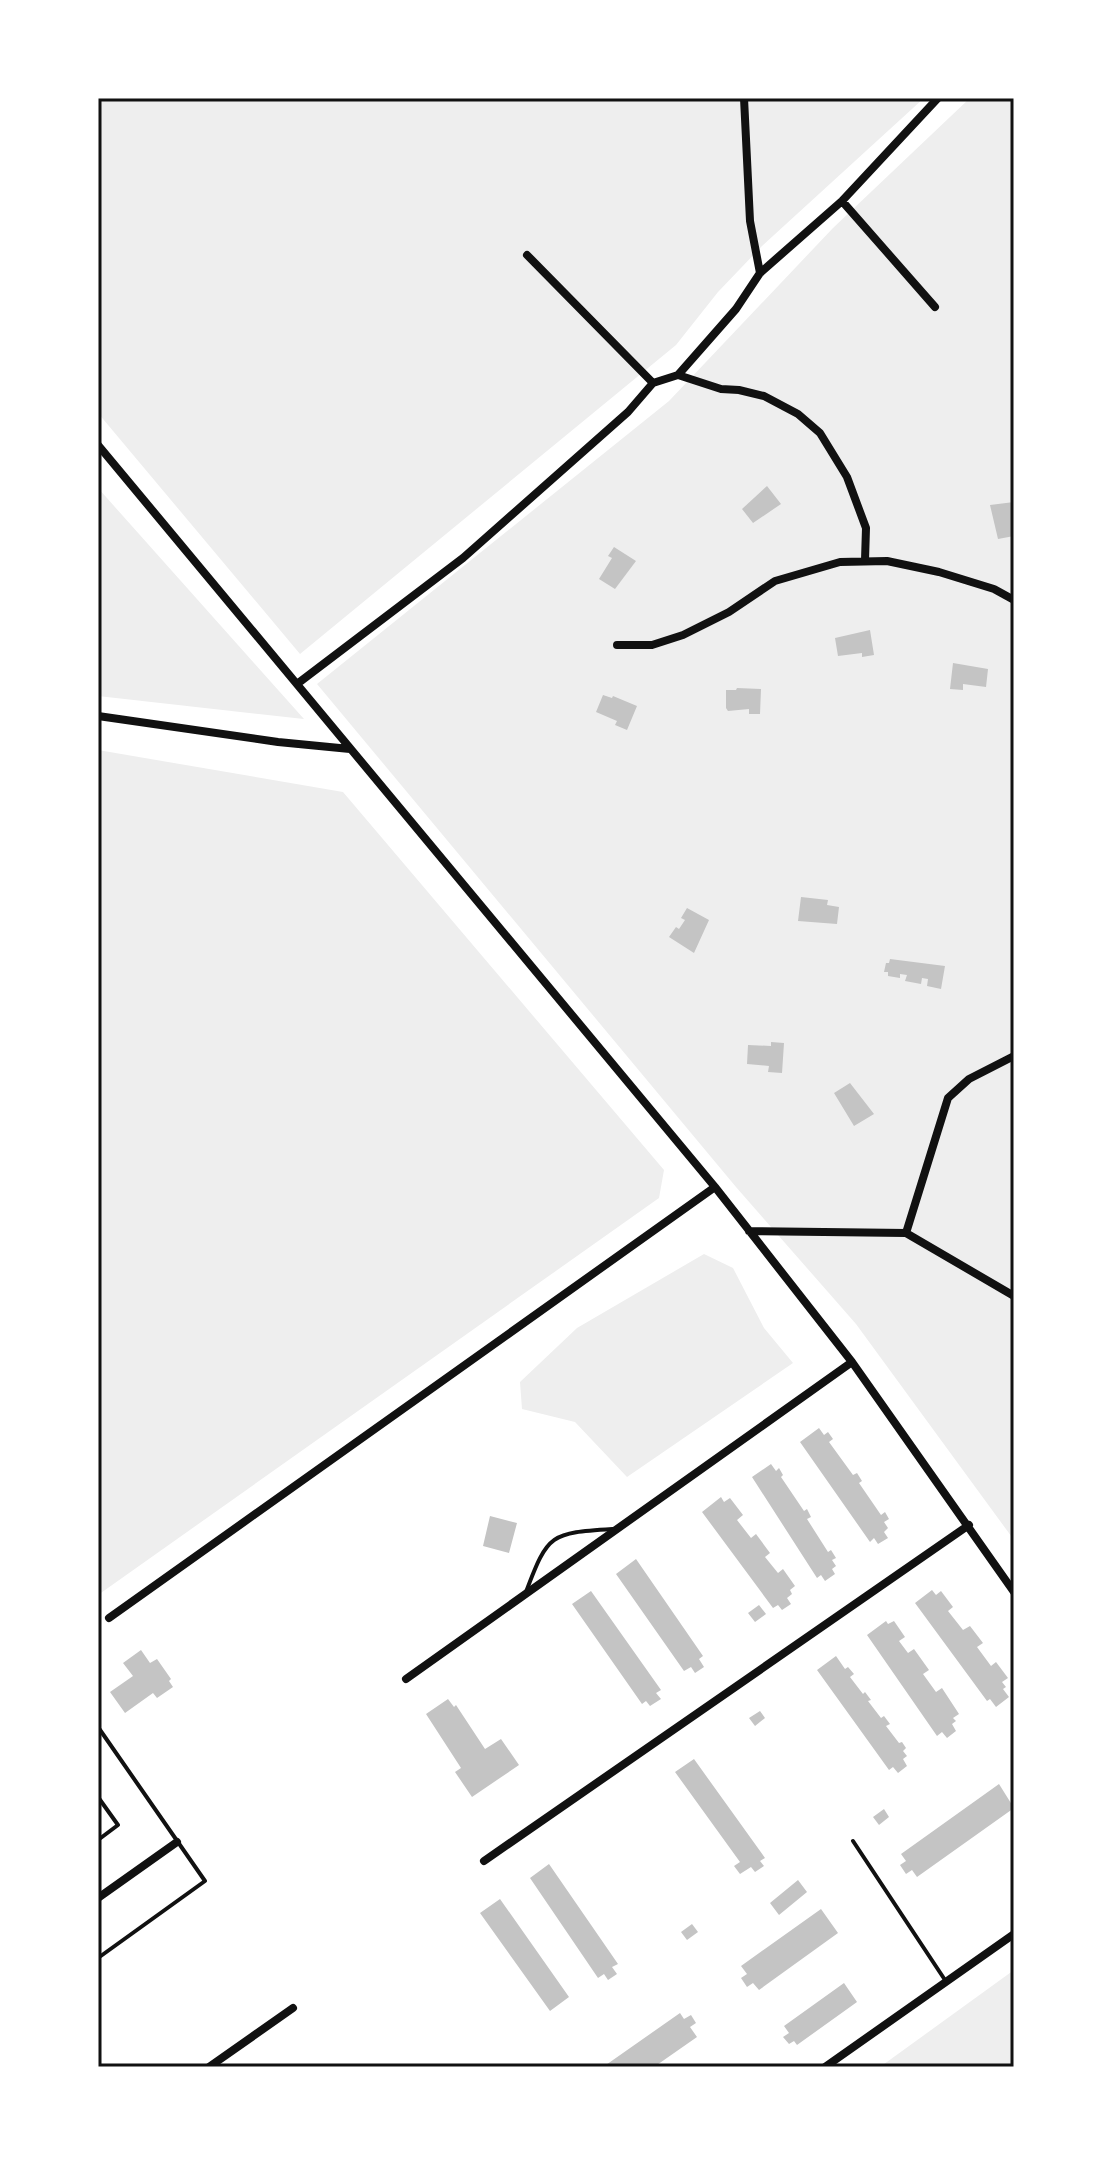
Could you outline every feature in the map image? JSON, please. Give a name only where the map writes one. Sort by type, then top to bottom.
[{"type":"street","points":[[744,98],[750,221],[760,273]]},
{"type":"street","points":[[297,684],[463,558],[628,412],[653,383],[678,375],[736,309],[760,273],[842,201],[938,98]]},
{"type":"street","points":[[842,201],[935,307]]},
{"type":"street","points":[[527,255],[653,383]]},
{"type":"street","points":[[678,375],[721,389],[764,396],[798,414],[820,433],[847,477],[866,528],[865,560]]},
{"type":"street","points":[[98,445],[715,1187],[852,1362],[1014,1592]]},
{"type":"street","points":[[617,645],[652,645],[683,635],[729,612],[775,581],[840,562],[887,561],[939,572],[994,589],[1014,600]]},
{"type":"street","points":[[98,716],[278,742],[350,749]]},
{"type":"street","points":[[906,1233],[948,1098],[969,1079],[1014,1056]]},
{"type":"street","points":[[109,1618],[715,1187]]},
{"type":"street","points":[[749,1231],[906,1233],[1014,1296]]},
{"type":"street","points":[[406,1679],[852,1362]]},
{"type":"street","points":[[484,1861],[969,1525]]},
{"type":"street","points":[[98,1898],[177,1842]]},
{"type":"street","points":[[825,2067],[1014,1934]]},
{"type":"street","points":[[209,2067],[293,2008]]},
{"type":"lane","points":[[526,1592],[543,1548],[554,1540],[569,1532],[615,1528]]},
{"type":"lane","points":[[98,1727],[205,1881],[98,1958]]},
{"type":"lane","points":[[98,1797],[118,1825],[98,1840]]},
{"type":"lane","points":[[853,1841],[946,1982]]},
{"type":"shaded area","points":[[98,98],[924,98],[762,246],[718,292],[676,345],[300,654],[98,413]]},
{"type":"shaded area","points":[[970,98],[1014,98],[1014,1540],[856,1324],[736,1187],[317,684],[669,401],[833,228]]},
{"type":"shaded area","points":[[98,488],[304,719],[98,696]]},
{"type":"shaded area","points":[[98,750],[343,792],[664,1170],[659,1198],[98,1595]]},
{"type":"shaded area","points":[[704,1254],[733,1268],[764,1328],[793,1363],[627,1477],[575,1422],[522,1409],[520,1382],[577,1328]]},
{"type":"shaded area","points":[[1014,1970],[1014,2067],[880,2067]]},
{"type":"building","points":[[767,486],[781,504],[753,523],[742,509]]},
{"type":"building","points":[[1014,502],[1014,536],[998,539],[990,505]]},
{"type":"building","points":[[614,547],[636,561],[615,589],[599,579],[612,558],[608,556]]},
{"type":"building","points":[[870,630],[874,655],[838,656],[835,638]]},
{"type":"building","points":[[953,663],[988,669],[986,687],[963,684],[963,690],[950,689]]},
{"type":"building","points":[[761,689],[760,714],[749,714],[749,709],[728,711],[726,690]]},
{"type":"building","points":[[603,695],[637,706],[627,730],[615,725],[617,721],[596,712]]},
{"type":"building","points":[[801,897],[828,900],[827,905],[839,907],[837,924],[798,921]]},
{"type":"building","points":[[687,908],[709,920],[694,953],[669,937],[685,920],[681,918]]},
{"type":"building","points":[[890,959],[945,966],[941,989],[927,986],[928,979],[922,978],[921,984],[905,981],[907,975],[900,974],[900,978],[888,976],[888,972],[884,972]]},
{"type":"building","points":[[771,1042],[784,1043],[782,1073],[768,1072],[769,1066],[747,1064],[748,1045],[771,1046]]},
{"type":"building","points":[[850,1083],[874,1114],[854,1126],[834,1093]]},
{"type":"building","points":[[819,1428],[824,1435],[828,1432],[833,1439],[829,1442],[853,1475],[857,1473],[862,1481],[859,1483],[881,1515],[885,1512],[889,1519],[884,1522],[888,1528],[884,1532],[888,1538],[878,1544],[874,1538],[870,1542],[800,1442]]},
{"type":"building","points":[[771,1464],[776,1471],[779,1468],[781,1477],[804,1511],[807,1509],[811,1517],[807,1519],[828,1552],[831,1550],[836,1558],[832,1560],[836,1566],[832,1569],[835,1574],[825,1581],[821,1575],[817,1578],[752,1477]]},
{"type":"building","points":[[721,1497],[724,1502],[730,1498],[743,1515],[737,1520],[751,1538],[756,1534],[770,1553],[765,1557],[778,1573],[783,1569],[795,1586],[787,1598],[791,1604],[782,1610],[778,1605],[773,1608],[702,1512]]},
{"type":"building","points":[[490,1516],[517,1523],[509,1553],[483,1546]]},
{"type":"building","points":[[636,1559],[703,1656],[699,1659],[704,1667],[695,1673],[691,1667],[684,1671],[616,1574]]},
{"type":"building","points":[[932,1590],[936,1595],[941,1591],[953,1607],[948,1611],[963,1630],[970,1626],[983,1643],[977,1647],[991,1666],[996,1662],[1008,1678],[1002,1682],[1009,1697],[996,1707],[990,1699],[987,1701],[915,1603]]},
{"type":"building","points":[[591,1591],[661,1690],[656,1693],[661,1699],[650,1706],[646,1701],[642,1704],[572,1604]]},
{"type":"building","points":[[759,1605],[766,1614],[755,1622],[748,1613]]},
{"type":"building","points":[[886,1621],[888,1624],[894,1621],[905,1637],[899,1641],[908,1653],[914,1649],[929,1670],[923,1674],[936,1692],[942,1688],[959,1714],[953,1718],[956,1731],[947,1738],[942,1732],[937,1736],[867,1635]]},
{"type":"building","points":[[141,1650],[150,1663],[157,1659],[173,1687],[157,1698],[153,1693],[125,1713],[110,1692],[133,1676],[123,1663]]},
{"type":"building","points":[[836,1656],[845,1669],[848,1667],[854,1674],[850,1677],[863,1694],[865,1692],[881,1718],[884,1716],[890,1724],[886,1726],[906,1748],[903,1751],[907,1756],[903,1759],[907,1766],[898,1773],[893,1767],[889,1770],[817,1670]]},
{"type":"building","points":[[448,1699],[454,1707],[456,1705],[485,1749],[501,1739],[519,1765],[472,1797],[455,1772],[461,1768],[426,1714]]},
{"type":"building","points":[[760,1711],[765,1718],[755,1726],[749,1718]]},
{"type":"building","points":[[694,1759],[765,1858],[760,1861],[764,1866],[755,1872],[751,1867],[740,1874],[734,1866],[740,1862],[675,1772]]},
{"type":"building","points":[[999,1784],[1014,1808],[917,1877],[912,1870],[906,1874],[900,1865],[906,1861],[901,1854]]},
{"type":"building","points":[[884,1809],[889,1817],[879,1825],[873,1817]]},
{"type":"building","points":[[549,1864],[618,1964],[612,1967],[617,1974],[608,1980],[604,1974],[598,1978],[530,1878]]},
{"type":"building","points":[[798,1880],[807,1892],[779,1915],[770,1903]]},
{"type":"building","points":[[500,1899],[569,1997],[550,2011],[480,1913]]},
{"type":"building","points":[[821,1909],[838,1933],[759,1990],[753,1983],[747,1987],[741,1978],[747,1974],[741,1966]]},
{"type":"building","points":[[692,1924],[698,1932],[687,1940],[681,1932]]},
{"type":"building","points":[[844,1983],[857,2002],[797,2045],[794,2041],[789,2044],[783,2037],[789,2033],[784,2026]]},
{"type":"building","points":[[680,2013],[684,2019],[691,2015],[696,2023],[690,2027],[697,2037],[654,2067],[603,2067]]}]
